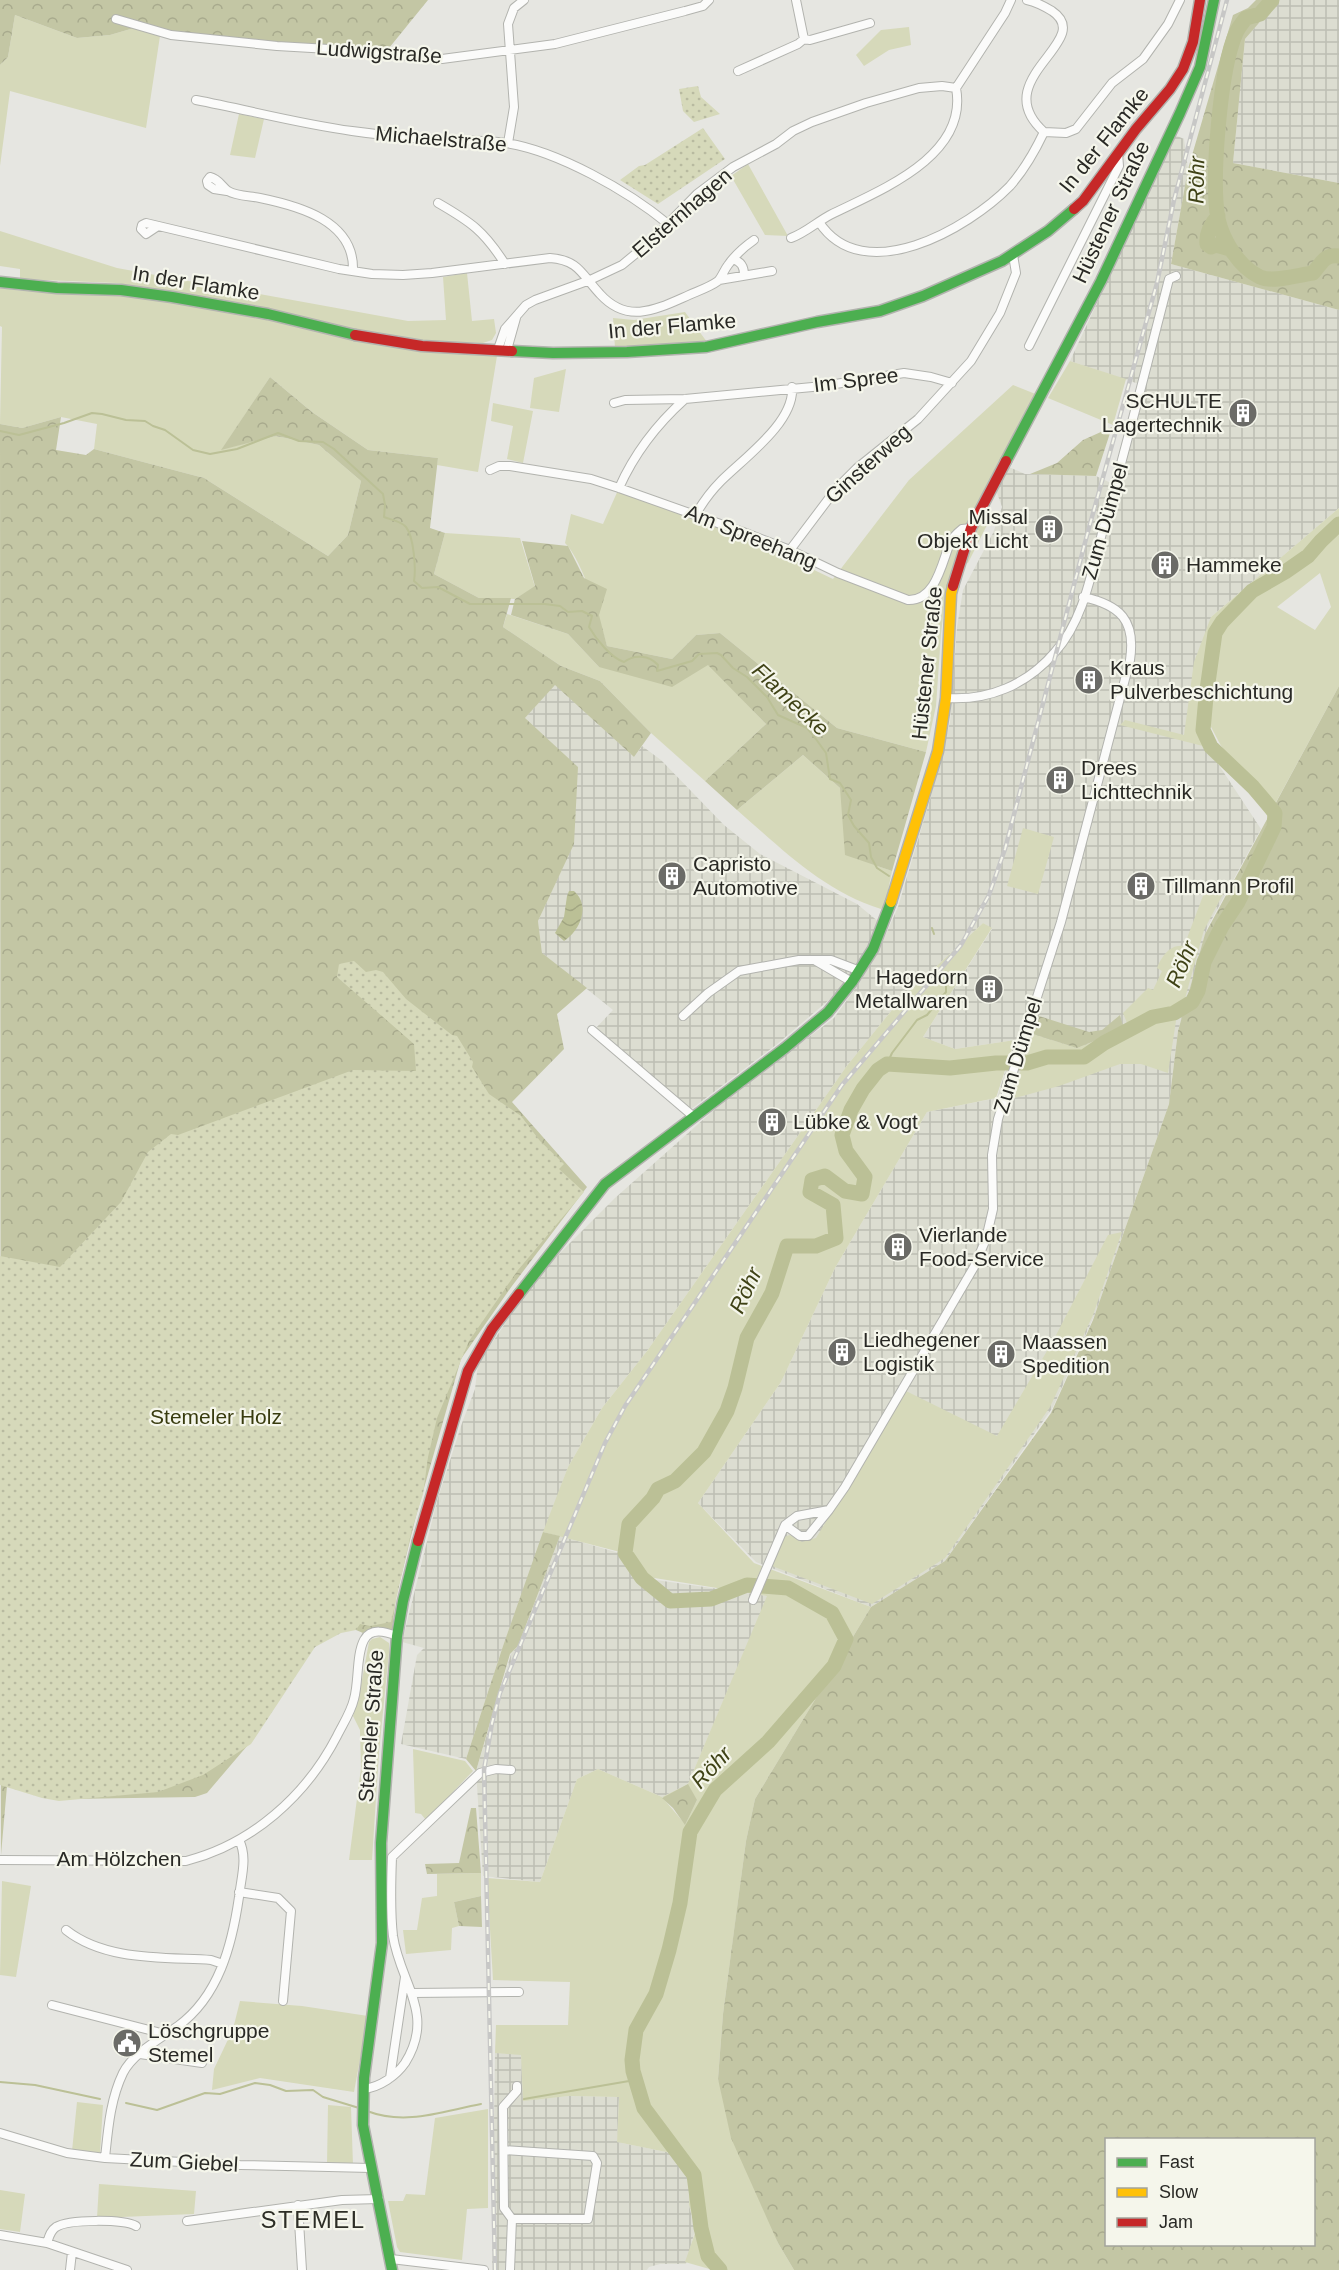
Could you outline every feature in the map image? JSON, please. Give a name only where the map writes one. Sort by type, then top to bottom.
[{"type":"main road","name":"In der Flamke","points":[[0,282],[57,288],[121,290],[268,315],[373,339],[422,346],[502,350],[627,352],[706,347],[898,306],[989,268],[1012,255],[1048,231],[1083,201],[1183,69],[1193,42],[1200,0]]},
{"type":"main road","name":"Hüstener Straße","points":[[572,1224],[605,1184],[785,1048],[828,1012],[860,971],[873,949],[887,916],[938,751],[946,698],[951,594],[971,528],[1101,281],[1180,113],[1200,67],[1214,0]]},
{"type":"main road","name":"Stemeler Straße","points":[[392,2265],[363,2125],[365,2068],[382,1943],[381,1843],[397,1636],[403,1601],[424,1516],[468,1371],[492,1329],[572,1224]]},
{"type":"street","points":[[508,143],[514,107],[508,19],[514,8],[524,0]]},
{"type":"street","name":"Ludwigstraße","points":[[116,19],[171,35],[442,59],[555,44],[695,8],[710,0]]},
{"type":"street","points":[[796,0],[804,39]]},
{"type":"street","points":[[791,238],[888,188],[906,176],[942,144],[955,118],[956,88],[1005,13],[1011,0]]},
{"type":"street","points":[[1027,0],[1058,15],[1062,24],[1062,35],[1054,50],[1033,73],[1026,90],[1029,114],[1034,123],[1044,132],[1066,133],[1076,129],[1112,83],[1143,59],[1168,24],[1179,0]]},
{"type":"street","points":[[738,71],[798,44],[804,39],[810,40],[870,23]]},
{"type":"street","name":"Elsternhagen","points":[[502,350],[505,330],[517,314],[535,300],[590,280],[634,256],[697,194],[733,167],[776,144],[793,131],[866,103],[919,88],[942,86],[956,88]]},
{"type":"street","name":"Michaelstraße","points":[[196,100],[353,131],[441,140],[508,143],[550,156],[584,172],[618,190],[668,224]]},
{"type":"street","points":[[819,222],[826,232],[846,247],[870,252],[883,252],[922,242],[951,231],[985,209],[1009,187],[1020,175],[1044,132]]},
{"type":"street","points":[[1029,346],[1119,166],[1118,152]]},
{"type":"street","points":[[227,190],[290,205],[308,211],[321,219],[334,228],[352,251],[353,271]]},
{"type":"street","points":[[438,203],[472,223],[492,243],[505,264]]},
{"type":"street","points":[[158,226],[353,271],[403,275],[550,258],[561,259],[570,262],[590,280],[608,303],[624,310],[638,312],[652,310],[719,280],[772,271]]},
{"type":"street","points":[[719,280],[741,249],[754,240]]},
{"type":"street","points":[[952,383],[971,361],[1000,313],[1016,273],[1012,255]]},
{"type":"street","points":[[733,259],[740,262],[744,268],[744,275]]},
{"type":"street","name":"Zum Dümpel","points":[[946,698],[971,699],[1005,689],[1039,669],[1056,651],[1074,626],[1122,463],[1169,279],[1176,276]]},
{"type":"street","name":"Im Spree","points":[[614,404],[625,400],[685,399],[848,382],[904,373],[952,383]]},
{"type":"street","name":"Ginsterweg","points":[[790,550],[836,489],[871,456],[918,419],[952,383]]},
{"type":"street","points":[[696,514],[706,497],[758,447],[775,427],[793,397],[792,387]]},
{"type":"street","points":[[619,488],[643,442],[664,417],[685,399]]},
{"type":"street","name":"Am Spreehang","points":[[490,470],[499,465],[591,479],[696,514],[790,550],[838,573],[909,600],[923,596],[938,576],[951,541],[962,529],[971,528]]},
{"type":"street","name":"Zum Dümpel","points":[[785,1526],[800,1536],[808,1536],[829,1510],[845,1487],[974,1267],[986,1239],[993,1209],[993,1138],[1061,922],[1131,660],[1131,636],[1123,614],[1101,601],[1083,597]]},
{"type":"street","points":[[683,1016],[708,993],[739,971],[798,960],[831,960],[860,971]]},
{"type":"street","points":[[815,960],[852,982]]},
{"type":"street","points":[[592,1030],[694,1117]]},
{"type":"street","points":[[753,1600],[785,1526],[797,1516],[829,1510]]},
{"type":"street","name":"Am Hölzchen","points":[[0,1860],[186,1861],[207,1855],[238,1840],[280,1812],[331,1748],[355,1698],[361,1649],[365,1638],[378,1632],[397,1636]]},
{"type":"street","points":[[364,2089],[371,2088],[390,2078],[404,2064],[412,2051],[418,2033],[412,1992],[393,1937],[392,1857],[480,1773],[496,1769],[511,1770]]},
{"type":"street","points":[[105,2158],[114,2100],[124,2072],[140,2054],[190,2016],[213,1986],[223,1964],[230,1947],[239,1892],[244,1850],[238,1840]]},
{"type":"street","points":[[239,1892],[278,1898],[291,1911],[283,2001]]},
{"type":"street","points":[[66,1930],[77,1939],[126,1955],[211,1959],[223,1964]]},
{"type":"street","points":[[390,2078],[405,1976]]},
{"type":"street","points":[[412,1992],[519,1992]]},
{"type":"street","points":[[52,2005],[165,2034]]},
{"type":"street","points":[[140,2054],[202,2063]]},
{"type":"street","points":[[510,2270],[512,2218],[504,2208],[503,2107],[517,2091],[517,2086]]},
{"type":"street","name":"Zum Giebel","points":[[0,2133],[68,2153],[105,2158],[240,2166],[371,2168]]},
{"type":"street","points":[[504,2150],[593,2156],[597,2163],[588,2219],[512,2218]]},
{"type":"street","points":[[187,2221],[298,2205],[379,2199]]},
{"type":"street","points":[[298,2205],[302,2270]]},
{"type":"street","points":[[47,2243],[51,2232],[63,2224],[123,2221],[136,2226]]},
{"type":"street","points":[[0,2236],[47,2243],[127,2270]]},
{"type":"street","points":[[70,2270],[72,2252]]},
{"type":"street","points":[[392,2265],[483,2270]]},
{"type":"shaded area","points":[[1279,0],[1339,0],[1339,183],[1233,163],[1245,39]]},
{"type":"shaded area","points":[[1175,135],[1184,139],[1188,169],[1171,264],[1339,310],[1339,508],[1211,617],[1184,736],[1207,747],[1261,829],[1207,928],[1178,1031],[1169,1104],[1095,1314],[1053,1407],[945,1561],[871,1607],[756,1562],[698,1503],[781,1382],[835,1268],[927,1112],[997,1098],[1015,1040],[955,1049],[923,1037],[992,929],[983,923],[900,1000],[846,1067],[647,1351],[602,1408],[568,1467],[503,1646],[466,1759],[401,1744],[417,1655],[424,1648],[402,1642],[437,1501],[475,1389],[478,1364],[522,1298],[556,1257],[615,1198],[723,1102],[834,1018],[860,982],[882,943],[898,907],[931,796],[950,722],[957,627],[963,590],[993,533],[1002,507],[996,490],[1009,467],[1025,474],[1096,476],[1111,483],[1139,384],[1070,361]]},
{"type":"shaded area","points":[[555,684],[634,757],[642,746],[661,760],[724,825],[760,854],[857,904],[879,922],[867,948],[836,994],[776,1045],[690,1110],[595,1029],[613,1010],[542,953],[538,921],[574,843],[525,718]]},
{"type":"shaded area","points":[[560,1536],[619,1553],[642,1578],[768,1596],[688,1784],[662,1797],[598,1769],[577,1779],[540,1882],[483,1876],[476,1771],[511,1654],[518,1646]]},
{"type":"shaded area","points":[[495,2053],[521,2054],[523,2100],[569,2096],[619,2097],[617,2142],[671,2153],[689,2178],[689,2205],[695,2230],[686,2264],[660,2264],[649,2267],[647,2270],[492,2270]]},
{"type":"green space","points":[[0,0],[428,0],[385,53],[173,32],[136,23],[134,28],[110,35],[77,38],[15,15],[8,57],[0,65]]},
{"type":"green space","points":[[1256,0],[1279,0],[1245,39],[1233,163],[1339,183],[1339,310],[1171,264],[1188,169],[1233,15],[1248,8]]},
{"type":"green space","points":[[15,15],[77,38],[110,35],[134,28],[160,36],[146,128],[10,91],[0,166],[0,65],[8,57]]},
{"type":"green space","points":[[909,27],[911,45],[889,50],[864,66],[856,55],[881,30]]},
{"type":"green space","points":[[698,86],[701,97],[720,114],[694,122],[683,111],[679,89]]},
{"type":"green space","points":[[239,114],[264,119],[255,158],[230,155]]},
{"type":"green space","points":[[703,128],[725,159],[658,204],[620,180],[639,166],[645,165]]},
{"type":"green space","points":[[748,164],[788,236],[765,235],[731,176]]},
{"type":"green space","points":[[0,231],[117,268],[408,321],[446,320],[443,277],[467,273],[472,321],[494,319],[496,333],[492,340],[483,343],[397,340],[270,310],[141,287],[116,283],[20,279],[20,269],[0,266]]},
{"type":"green space","points":[[0,286],[14,290],[145,297],[269,318],[423,351],[497,356],[478,472],[437,465],[438,458],[368,450],[312,412],[270,377],[222,449],[276,436],[319,445],[361,481],[348,535],[328,556],[204,478],[94,449],[97,424],[61,417],[22,428],[0,424],[2,327],[0,326]]},
{"type":"green space","points":[[685,312],[707,342],[615,348],[613,318],[634,320]]},
{"type":"green space","points":[[1070,361],[1126,379],[1113,425],[1048,398]]},
{"type":"green space","points":[[566,369],[559,412],[530,408],[534,378]]},
{"type":"green space","points":[[270,377],[312,412],[368,450],[438,458],[430,528],[445,533],[434,574],[479,598],[511,598],[503,627],[561,666],[600,681],[651,733],[634,757],[555,685],[525,718],[578,767],[574,844],[538,921],[542,953],[587,988],[557,1014],[564,1049],[512,1102],[587,1187],[512,1286],[461,1359],[416,1516],[396,1597],[392,1630],[373,1628],[363,1633],[349,1627],[316,1638],[253,1739],[207,1793],[195,1797],[71,1799],[7,1786],[1,1855],[0,424],[22,428],[61,417],[56,450],[86,455],[94,449],[204,478],[328,556],[348,535],[361,481],[319,445],[276,436],[221,450]]},
{"type":"green space","points":[[1013,385],[1038,395],[981,497],[991,517],[968,563],[954,568],[945,601],[936,706],[926,752],[837,728],[720,633],[696,635],[672,659],[607,646],[584,577],[565,543],[571,514],[603,524],[619,488],[696,514],[833,579],[909,480]]},
{"type":"green space","points":[[493,403],[533,411],[523,463],[507,459],[513,426],[491,421]]},
{"type":"green space","points":[[1112,427],[1096,476],[1030,474],[1057,463],[1083,440]]},
{"type":"green space","points":[[1339,508],[1339,686],[1268,817],[1210,725],[1207,747],[1120,725],[1125,720],[1184,735],[1194,662],[1211,617]],"holes":[[[1320,573],[1331,607],[1315,630],[1277,607]]]},
{"type":"green space","points":[[445,533],[520,538],[535,587],[515,599],[479,598],[434,574]]},
{"type":"green space","points":[[522,541],[568,546],[584,578],[607,589],[599,615],[607,646],[672,659],[696,635],[720,633],[837,728],[926,752],[892,871],[845,855],[840,788],[803,755],[737,810],[705,781],[766,724],[708,665],[672,687],[599,667],[568,634],[511,615],[515,599],[535,586]]},
{"type":"green space","points":[[507,614],[568,634],[599,667],[708,664],[766,724],[705,781],[651,733],[600,681],[561,666],[503,627]]},
{"type":"green space","points":[[1339,686],[1339,2270],[794,2270],[778,2243],[731,2138],[718,2079],[723,2014],[735,1923],[746,1841],[755,1799],[871,1607],[945,1561],[1051,1413],[1093,1320],[1169,1104],[1178,1031],[1205,934]]},
{"type":"green space","points":[[803,755],[840,788],[875,865],[892,871],[885,905],[881,909],[860,901],[822,880],[787,854],[737,810]]},
{"type":"green space","points":[[1023,828],[1054,837],[1038,894],[1007,886]]},
{"type":"green space","points":[[1206,888],[1223,894],[1204,930],[1184,1002],[1127,1023],[1123,1013],[1148,988],[1153,990],[1162,971],[1157,968],[1164,955],[1175,947],[1184,946]]},
{"type":"green space","points":[[983,923],[992,928],[923,1037],[955,1049],[1015,1040],[996,1098],[927,1112],[835,1268],[781,1382],[698,1503],[754,1563],[871,1607],[755,1799],[746,1841],[723,2014],[718,2079],[778,2243],[794,2270],[713,2270],[685,2262],[696,2230],[689,2205],[689,2178],[671,2153],[617,2142],[619,2097],[569,2096],[523,2101],[521,2055],[495,2053],[496,2025],[568,2025],[570,1982],[493,1980],[487,1878],[540,1882],[577,1779],[598,1769],[662,1797],[688,1784],[767,1596],[642,1576],[620,1552],[543,1532],[568,1467],[602,1408],[647,1351],[846,1067],[900,1000]],"holes":[[[662,1797],[697,1800],[685,1824]]]},
{"type":"green space","name":"Stemeler Holz","points":[[354,961],[366,972],[376,970],[383,972],[406,999],[452,1035],[457,1036],[473,1062],[472,1067],[489,1094],[521,1116],[540,1141],[564,1164],[559,1169],[584,1192],[518,1270],[469,1341],[437,1418],[423,1494],[412,1529],[391,1622],[370,1626],[360,1624],[356,1630],[341,1633],[315,1647],[251,1744],[203,1775],[158,1792],[59,1801],[0,1785],[0,1256],[60,1267],[121,1202],[148,1152],[171,1134],[178,1135],[353,1070],[416,1071],[414,1044],[337,977],[339,964]]},
{"type":"green space","points":[[1178,1008],[1168,1073],[1141,1064],[1120,1064],[1059,1086],[1011,1099],[1033,1034],[1077,1048]]},
{"type":"green space","points":[[1120,1015],[1124,1029],[1077,1048],[1033,1034],[1039,1016],[1089,1032],[1102,1030]]},
{"type":"green space","points":[[1122,1232],[1093,1315],[1050,1407],[945,1558],[872,1604],[772,1566],[784,1537],[790,1535],[802,1542],[816,1538],[906,1391],[997,1436],[1054,1339],[1108,1235]]},
{"type":"green space","points":[[543,1532],[560,1536],[518,1646],[510,1654],[476,1771],[466,1759]]},
{"type":"green space","points":[[380,1637],[389,1643],[389,1652],[379,1752],[372,1860],[349,1860],[361,1768],[360,1730],[353,1716],[369,1642]]},
{"type":"green space","points":[[413,1749],[465,1761],[473,1771],[426,1820],[421,1814],[415,1813]]},
{"type":"green space","points":[[688,1784],[697,1800],[685,1825],[673,1808],[662,1798]]},
{"type":"green space","points":[[471,1808],[476,1808],[481,1873],[427,1874],[425,1864],[459,1863]]},
{"type":"green space","points":[[481,1873],[481,1896],[454,1902],[459,1926],[452,1928],[451,1950],[406,1954],[403,1930],[417,1930],[422,1898],[437,1896],[437,1874]]},
{"type":"green space","points":[[2,1881],[31,1886],[16,1977],[0,1975]]},
{"type":"green space","points":[[481,1896],[482,1927],[459,1926],[454,1902]]},
{"type":"green space","points":[[240,2001],[302,2006],[368,2016],[354,2092],[260,2078],[212,2090],[214,2069],[233,2029]]},
{"type":"green space","points":[[77,2102],[103,2105],[100,2153],[72,2151]]},
{"type":"green space","points":[[328,2105],[351,2107],[353,2165],[327,2165]]},
{"type":"green space","points":[[488,2109],[488,2208],[467,2209],[462,2260],[400,2252],[388,2201],[403,2201],[406,2194],[425,2195],[435,2118]]},
{"type":"green space","points":[[99,2184],[196,2191],[194,2214],[97,2218]]},
{"type":"green space","points":[[0,2190],[25,2194],[20,2232],[0,2229]]},
{"type":"water","points":[[569,891],[574,891],[579,897],[583,911],[579,925],[564,941],[555,933],[564,917]]},
{"type":"waterway","name":"Röhr","points":[[1272,0],[1260,14],[1246,18],[1237,31],[1230,50],[1221,97],[1216,153],[1218,219],[1224,236],[1239,260],[1252,273],[1265,279],[1313,273],[1330,256],[1339,256]]},
{"type":"waterway","points":[[1218,216],[1207,236],[1207,244],[1211,247],[1216,245],[1230,249]]},
{"type":"waterway","name":"Flamecke","points":[[0,431],[19,435],[92,413],[126,420],[145,421],[165,430],[193,450],[210,454],[237,449],[278,433],[299,441],[323,442],[334,449],[383,494],[384,517],[406,527],[414,553],[414,581],[422,588],[438,587],[470,604],[545,604],[560,606],[568,612],[582,611],[592,616],[589,627],[614,657],[624,662],[637,657],[646,658],[658,665],[657,671],[692,661],[699,654],[717,653],[721,655],[767,697],[778,715],[807,728],[813,735],[826,753],[830,779],[840,783],[851,800],[848,815],[854,826],[869,843],[871,857],[877,868],[889,876]]},
{"type":"waterway","name":"Röhr","points":[[720,2270],[708,2256],[701,2228],[694,2175],[644,2108],[633,2071],[632,2060],[636,2030],[656,1994],[669,1950],[680,1903],[690,1832],[715,1790],[768,1742],[834,1666],[846,1639],[832,1613],[788,1588],[747,1585],[711,1599],[670,1601],[642,1578],[625,1553],[629,1524],[653,1498],[658,1489],[675,1481],[704,1452],[727,1411],[747,1338],[772,1293],[787,1246],[816,1246],[836,1238],[833,1205],[810,1192],[812,1180],[825,1176],[845,1191],[862,1194],[865,1177],[846,1151],[842,1135],[851,1110],[863,1089],[878,1070],[887,1064],[950,1068],[996,1063],[1027,1063],[1047,1057],[1084,1057],[1104,1043],[1153,1017],[1174,1013],[1192,1002],[1198,991],[1204,962],[1222,926],[1238,902],[1274,827],[1275,813],[1253,787],[1211,747],[1203,730],[1215,633],[1222,622],[1252,591],[1308,556],[1339,524]]},
{"type":"waterway","name":"Flamecke","points":[[932,928],[934,934]]},
{"type":"waterway","name":"Flamecke","points":[[887,1064],[892,1053],[917,1020],[927,1015],[946,992],[946,980]]},
{"type":"waterway","points":[[524,2099],[635,2080]]},
{"type":"waterway","points":[[0,2082],[35,2085],[100,2099]]},
{"type":"waterway","points":[[126,2103],[157,2110],[205,2093],[220,2094],[255,2083],[270,2085],[286,2091],[313,2090],[323,2097],[359,2108]]},
{"type":"waterway","points":[[367,2111],[396,2117],[410,2117],[481,2104]]},
{"type":"railway","points":[[495,2270],[484,1770],[500,1693],[605,1443],[625,1406],[842,1085],[961,945],[989,895],[1005,849],[1087,535],[1157,283],[1174,200],[1227,0]]},
{"type":"traffic: fast","points":[[1006,461],[1101,281],[1180,113],[1200,67],[1214,0]]},
{"type":"traffic: fast","points":[[512,351],[627,352],[706,347],[817,322],[880,311],[923,296],[1002,261],[1048,231],[1074,209]]},
{"type":"traffic: fast","points":[[0,282],[57,288],[121,290],[172,297],[268,314],[355,335]]},
{"type":"traffic: fast","points":[[519,1294],[605,1184],[785,1048],[828,1012],[852,982],[873,949],[891,902]]},
{"type":"traffic: fast","points":[[392,2270],[363,2125],[364,2078],[382,1943],[381,1843],[397,1636],[418,1541]]},
{"type":"traffic: slow","points":[[891,902],[938,751],[946,698],[953,586]]},
{"type":"traffic: jam","points":[[1074,209],[1083,201],[1183,69],[1193,42],[1200,0]]},
{"type":"traffic: jam","points":[[355,335],[422,346],[512,351]]},
{"type":"traffic: jam","points":[[953,586],[971,528],[1006,461]]},
{"type":"traffic: jam","points":[[418,1541],[468,1371],[492,1329],[519,1294]]},
{"type":"place","name":"SCHULTE Lagertechnik","points":[[1243,413]]},
{"type":"place","name":"Missal Objekt Licht","points":[[1049,529]]},
{"type":"place","name":"Hammeke","points":[[1165,565]]},
{"type":"place","name":"Kraus Pulverbeschichtung","points":[[1089,680]]},
{"type":"place","name":"Drees Lichttechnik","points":[[1060,780]]},
{"type":"place","name":"Capristo Automotive","points":[[672,876]]},
{"type":"place","name":"Tillmann Profil","points":[[1141,886]]},
{"type":"place","name":"Hagedorn Metallwaren","points":[[989,989]]},
{"type":"place","name":"Lübke & Vogt","points":[[772,1122]]},
{"type":"place","name":"Vierlande Food-Service","points":[[898,1247]]},
{"type":"place","name":"Liedhegener Logistik","points":[[842,1352]]},
{"type":"place","name":"Maassen Spedition","points":[[1001,1354]]},
{"type":"place","name":"Löschgruppe Stemel","points":[[127,2043]]},
{"type":"district","name":"STEMEL","points":[[313,2220]]}]
